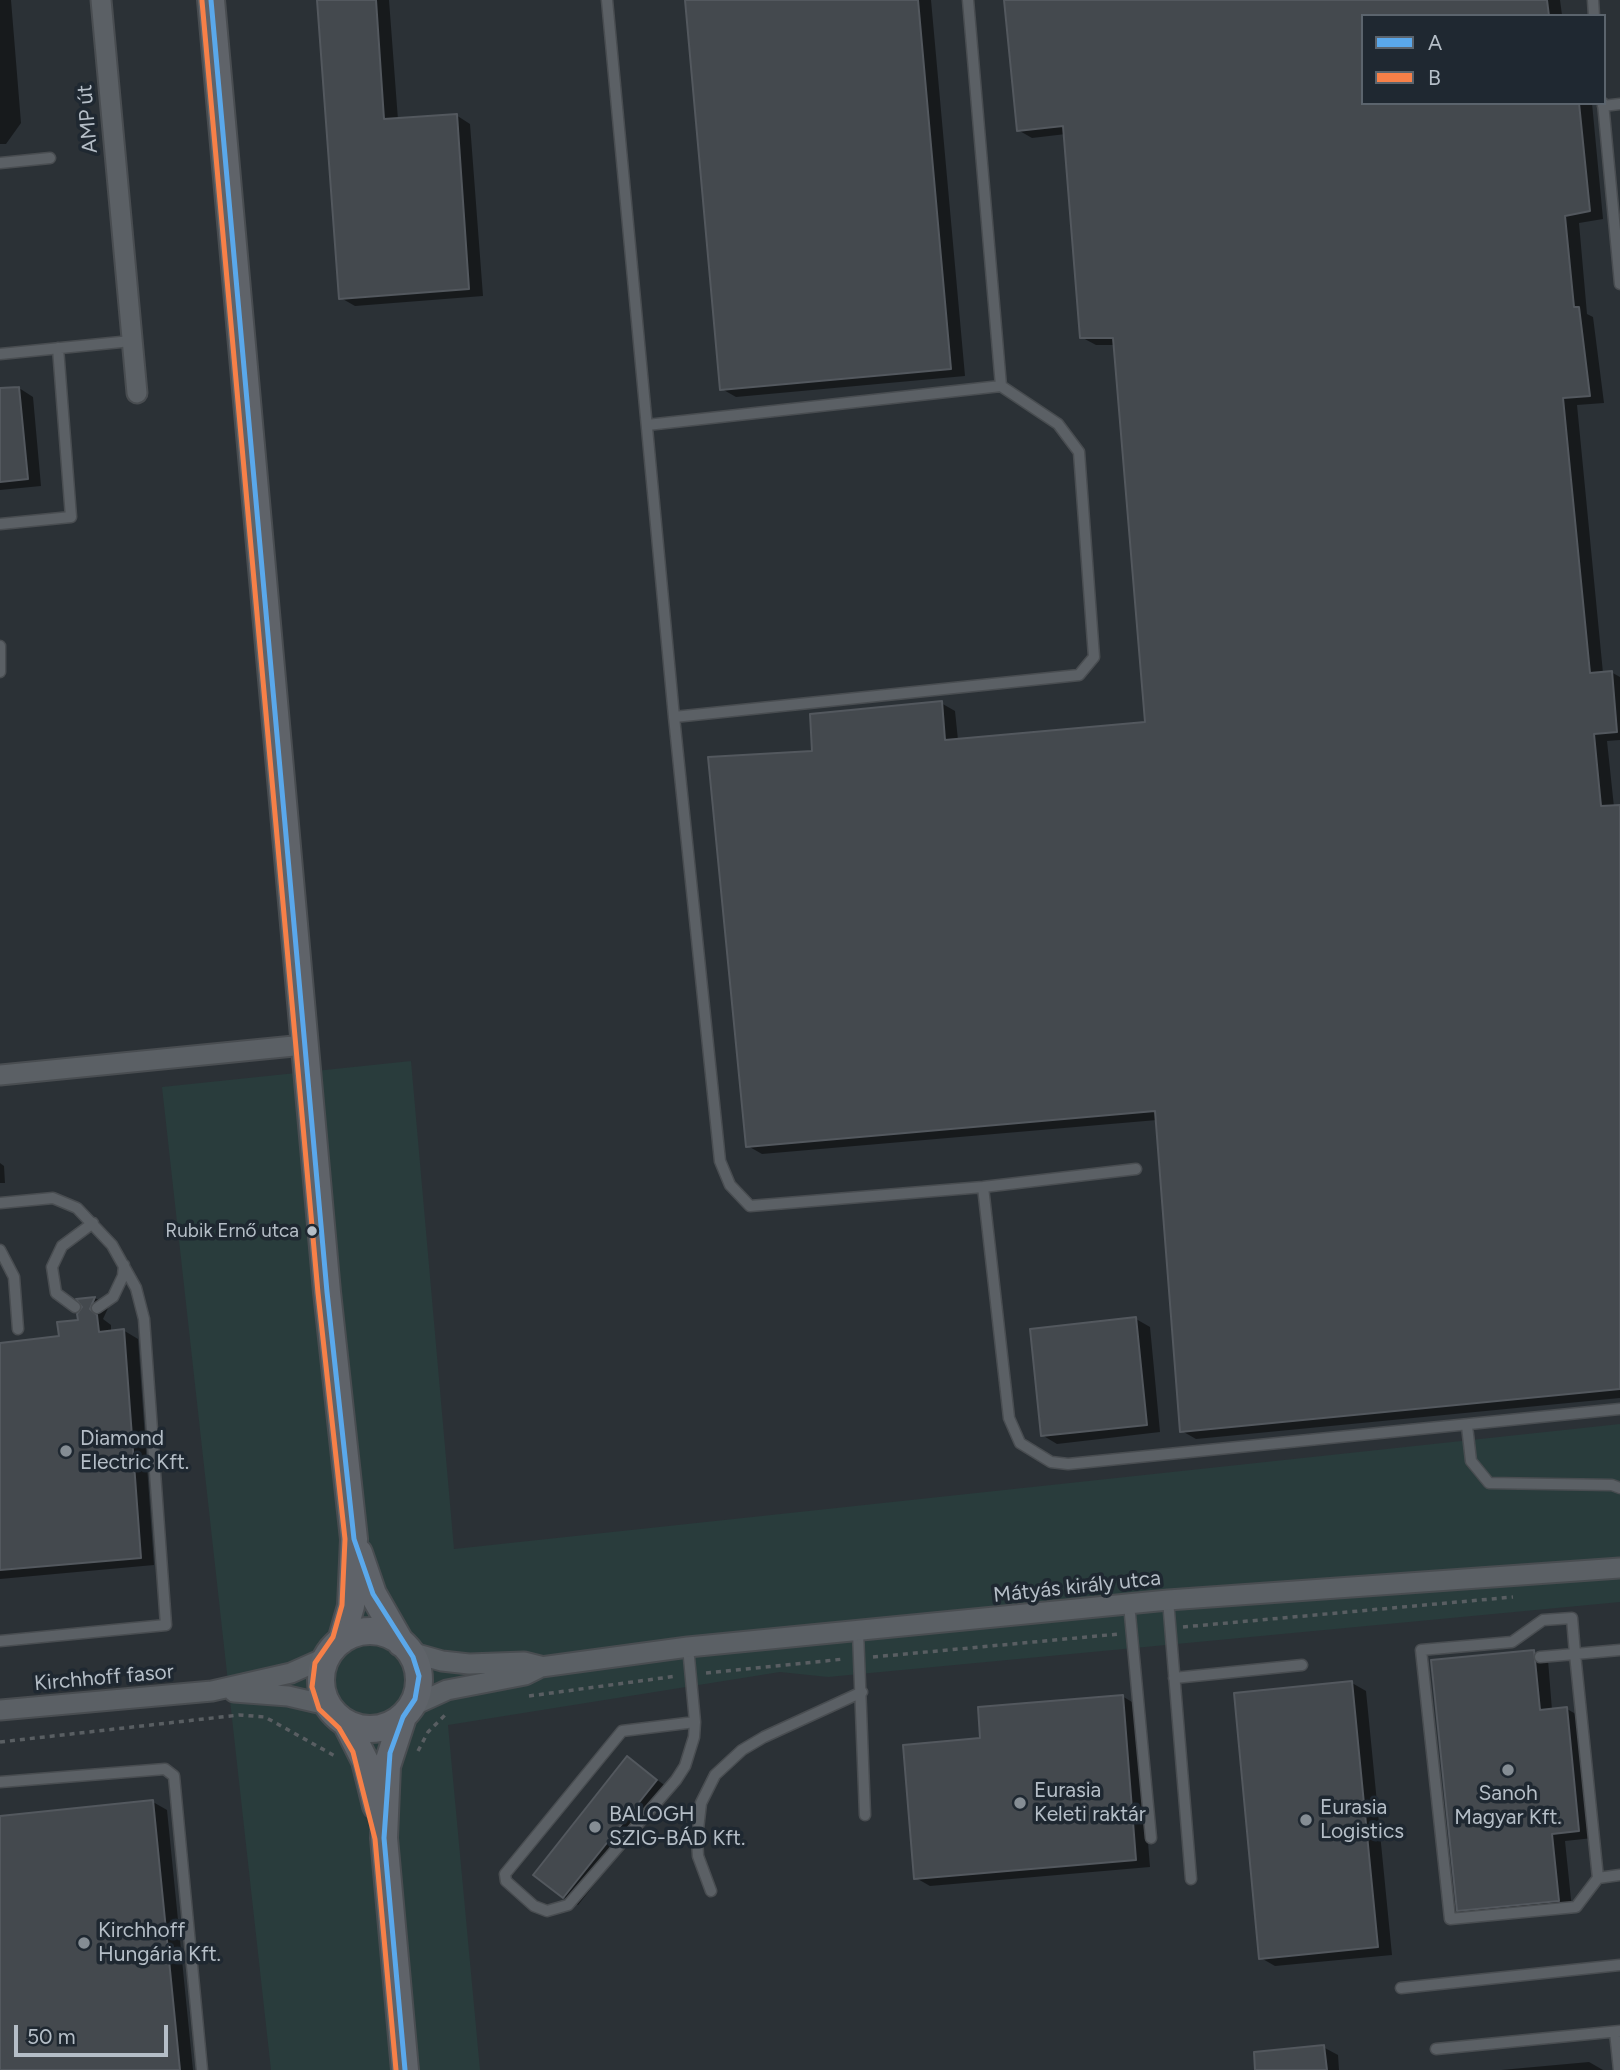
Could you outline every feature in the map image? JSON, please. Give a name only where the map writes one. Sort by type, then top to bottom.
[{"type":"main road","points":[[211,0],[304,1045],[354,1539],[351,1606],[321,1680],[337,1714],[377,1764],[405,2070]]},
{"type":"main road","points":[[354,1539],[373,1594],[406,1647],[419,1676],[418,1691],[377,1764]]},
{"type":"main road","points":[[334,1649],[355,1634],[370,1631],[386,1634],[406,1647]]},
{"type":"main road","points":[[337,1714],[374,1730],[389,1726],[407,1711]]},
{"type":"street","name":"AMP út","points":[[101,0],[120,234],[137,393]]},
{"type":"street","points":[[0,1075],[304,1045]]},
{"type":"street","name":"Mátyás király utca","points":[[407,1711],[447,1690],[525,1675],[541,1667],[688,1647],[1168,1600],[1620,1567]]},
{"type":"street","name":"Mátyás király utca","points":[[406,1647],[455,1663],[523,1662],[541,1667]]},
{"type":"street","name":"Kirchhoff fasor","points":[[0,1710],[212,1691],[291,1672],[334,1649]]},
{"type":"street","name":"Kirchhoff fasor","points":[[212,1691],[288,1696],[337,1714]]},
{"type":"lane","points":[[607,0],[674,717],[720,1161],[730,1185],[750,1206],[983,1187],[1136,1169]]},
{"type":"lane","points":[[968,0],[1001,386]]},
{"type":"lane","points":[[1603,105],[1620,284]]},
{"type":"lane","points":[[0,163],[50,158]]},
{"type":"lane","points":[[0,354],[131,341]]},
{"type":"lane","points":[[0,524],[71,517],[58,348]]},
{"type":"lane","points":[[647,425],[1001,386],[1058,424],[1079,452],[1094,657],[1079,675],[674,717]]},
{"type":"lane","points":[[0,646],[0,672]]},
{"type":"lane","points":[[983,1187],[1009,1418],[1020,1443],[1040,1458],[1068,1464],[1620,1409]]},
{"type":"lane","points":[[0,1203],[52,1199],[77,1208],[93,1223],[124,1265],[140,1300],[144,1319],[166,1625],[0,1641]]},
{"type":"lane","points":[[75,1307],[56,1293],[52,1267],[62,1246],[93,1223]]},
{"type":"lane","points":[[0,1250],[15,1277],[18,1329]]},
{"type":"lane","points":[[97,1308],[113,1297],[119,1287],[124,1265]]},
{"type":"lane","points":[[1467,1426],[1471,1461],[1489,1483],[1612,1485],[1620,1488]]},
{"type":"lane","points":[[1168,1600],[1191,1879]]},
{"type":"lane","points":[[1129,1604],[1151,1838]]},
{"type":"lane","points":[[1572,1618],[1576,1654],[1598,1878],[1576,1907],[1450,1919],[1421,1650],[1512,1642],[1543,1619],[1572,1618]]},
{"type":"lane","points":[[858,1632],[865,1815]]},
{"type":"lane","points":[[688,1647],[695,1722],[690,1751],[676,1780],[568,1905],[547,1911],[534,1906],[506,1881],[505,1874],[622,1731],[695,1722]]},
{"type":"lane","points":[[1540,1657],[1620,1650]]},
{"type":"lane","points":[[1174,1678],[1302,1665]]},
{"type":"lane","points":[[711,1891],[698,1856],[697,1838],[701,1803],[715,1775],[742,1750],[764,1737],[862,1692]]},
{"type":"lane","points":[[0,1782],[165,1769],[174,1776],[202,2070]]},
{"type":"lane","points":[[1598,1878],[1620,1875]]},
{"type":"lane","points":[[1401,1988],[1620,1965]]},
{"type":"lane","points":[[1436,2049],[1618,2031],[1619,2070]]},
{"type":"path","points":[[1170,1628],[1524,1597]]},
{"type":"path","points":[[520,1698],[691,1674],[1132,1633]]},
{"type":"path","points":[[0,1742],[239,1715],[265,1717],[353,1766],[413,1760],[428,1732],[454,1706]]},
{"type":"shaded area","points":[[411,1061],[454,1549],[1620,1424],[1620,1602],[828,1677],[780,1672],[448,1725],[480,2070],[271,2070],[162,1087]]},
{"type":"building","points":[[317,0],[376,0],[384,119],[457,114],[469,289],[339,299]]},
{"type":"building","points":[[685,0],[918,0],[951,369],[720,390]]},
{"type":"building","points":[[1004,0],[1547,0],[1549,14],[1361,14],[1361,105],[1579,105],[1590,211],[1565,216],[1574,307],[1579,307],[1590,396],[1563,398],[1590,673],[1612,671],[1617,732],[1594,734],[1601,806],[1620,805],[1620,1389],[1180,1432],[1155,1111],[746,1147],[708,757],[812,751],[810,714],[942,701],[945,740],[1145,722],[1113,338],[1080,338],[1063,126],[1017,131]]},
{"type":"building","points":[[19,387],[28,479],[0,482],[0,388]]},
{"type":"building","name":"Diamond Electric Kft.","points":[[95,1297],[90,1309],[97,1315],[99,1332],[124,1329],[141,1558],[0,1570],[0,1343],[59,1336],[57,1322],[78,1320],[77,1314],[82,1307],[76,1299]]},
{"type":"building","points":[[1136,1317],[1147,1425],[1041,1436],[1030,1329]]},
{"type":"building","name":"Sanoh Magyar Kft.","points":[[1534,1650],[1540,1710],[1567,1707],[1579,1831],[1552,1834],[1559,1901],[1457,1911],[1431,1660]]},
{"type":"building","name":"Eurasia Logistics","points":[[1352,1681],[1378,1947],[1259,1959],[1234,1693]]},
{"type":"building","name":"Eurasia Keleti raktár","points":[[1123,1695],[1136,1860],[914,1879],[903,1745],[980,1738],[978,1707]]},
{"type":"building","name":"BALOGH SZIG-BÁD Kft.","points":[[627,1756],[657,1780],[563,1898],[533,1875]]},
{"type":"building","name":"Kirchhoff Hungária Kft.","points":[[153,1800],[180,2070],[0,2070],[0,1816]]},
{"type":"building","points":[[1324,2045],[1327,2070],[1255,2070],[1254,2052]]},
{"type":"transit line","name":"A","points":[[211,0],[327,1292],[354,1539],[373,1594],[413,1657],[419,1676],[415,1699],[403,1717],[390,1753],[384,1838],[405,2070]]},
{"type":"transit line","name":"B","points":[[202,1],[318,1293],[345,1539],[342,1605],[333,1637],[315,1663],[312,1687],[319,1709],[339,1728],[353,1752],[375,1839],[396,2070]]},
{"type":"place","name":"Rubik Ernő utca","points":[[312,1231]]},
{"type":"place","name":"Diamond Electric Kft.","points":[[66,1451]]},
{"type":"place","name":"Sanoh Magyar Kft.","points":[[1508,1770]]},
{"type":"place","name":"Eurasia Keleti raktár","points":[[1020,1803]]},
{"type":"place","name":"Eurasia Logistics","points":[[1306,1820]]},
{"type":"place","name":"BALOGH SZIG-BÁD Kft.","points":[[595,1827]]},
{"type":"place","name":"Kirchhoff Hungária Kft.","points":[[84,1943]]}]
